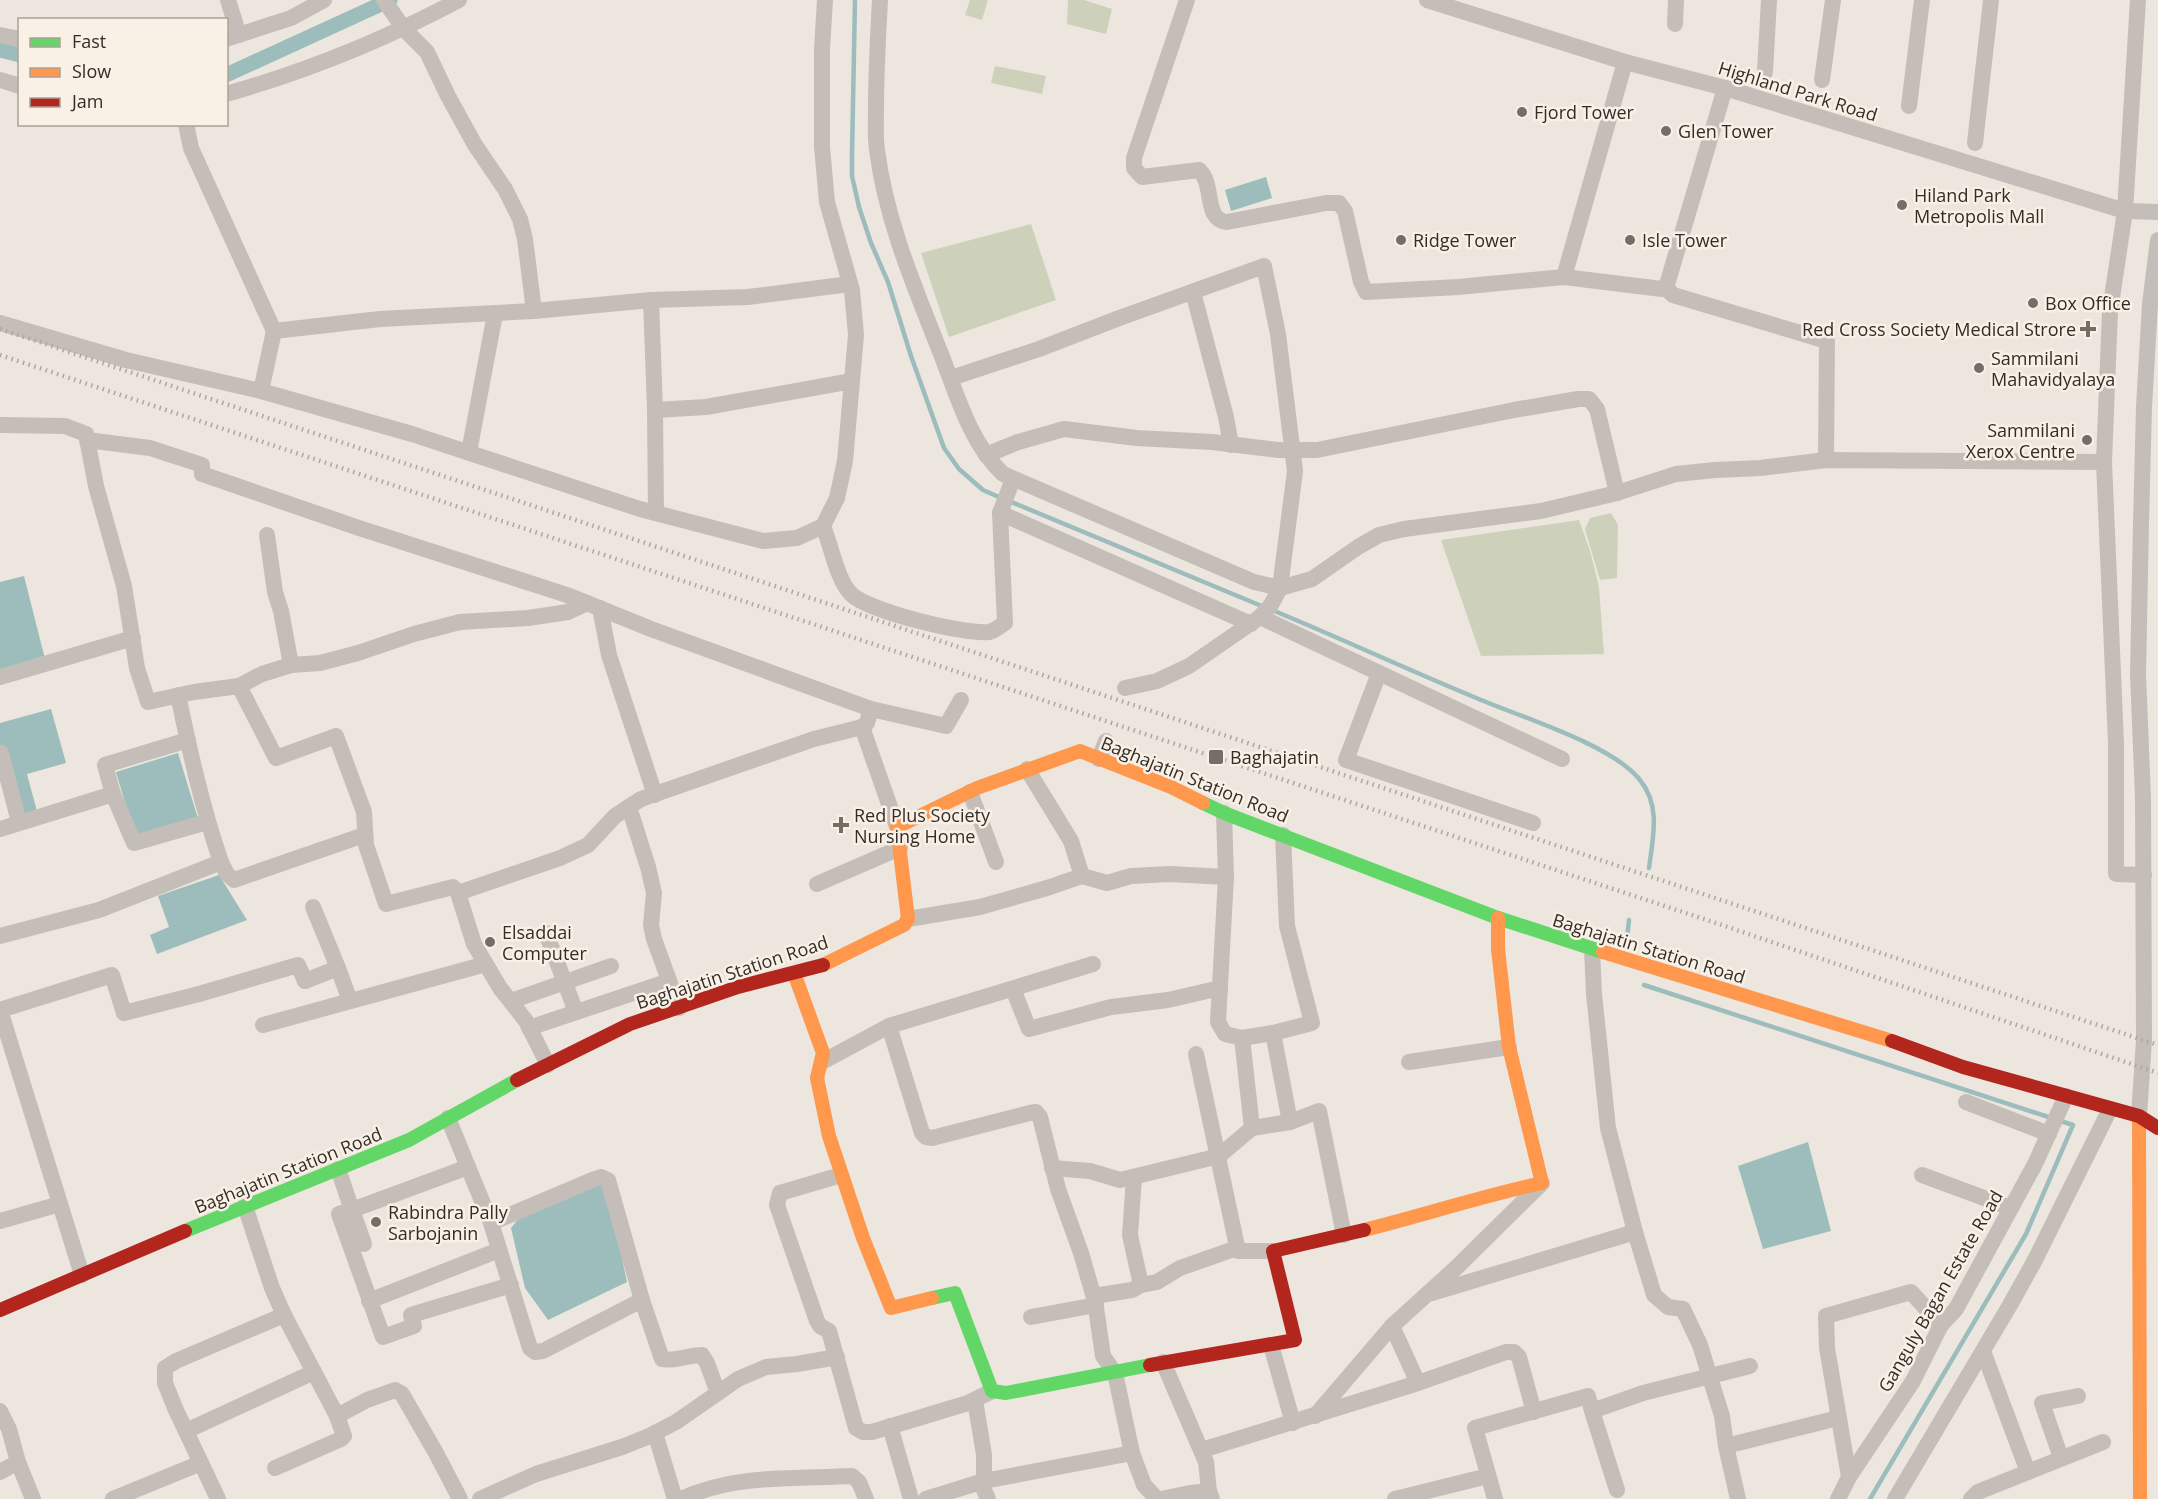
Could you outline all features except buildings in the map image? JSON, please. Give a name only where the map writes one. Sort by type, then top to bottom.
[{"type":"street","points":[[228,0],[233,37],[291,18],[324,0]]},
{"type":"street","points":[[384,0],[404,28],[427,52],[453,106],[475,145],[505,189],[520,219],[525,239],[534,311]]},
{"type":"street","points":[[228,93],[331,60],[404,28],[459,0]]},
{"type":"street","points":[[825,0],[822,49],[822,147],[827,202],[850,284],[856,335],[844,461],[837,498],[826,532],[845,587],[852,596],[863,603],[920,621],[965,630],[992,632],[1005,623],[1000,513],[1012,483]]},
{"type":"street","points":[[880,0],[876,148],[885,198],[913,283],[969,425],[986,455],[1012,483],[1254,582],[1280,588],[1312,579],[1379,535],[1404,529],[1540,511],[1617,493],[1676,474],[1715,470],[1749,470],[1826,460],[2104,462]]},
{"type":"street","points":[[1187,0],[1134,158],[1134,168],[1142,177],[1199,170],[1205,176],[1214,216],[1219,221],[1227,222],[1326,202],[1339,203],[1346,211],[1361,282],[1366,292],[1446,288],[1564,277],[1666,288]]},
{"type":"street","name":"Highland Park Road","points":[[1427,0],[1625,62],[1725,88],[2125,211],[2158,212]]},
{"type":"street","points":[[1675,24],[1676,0]]},
{"type":"street","points":[[1765,72],[1769,0]]},
{"type":"street","points":[[1822,80],[1833,0]]},
{"type":"street","points":[[1909,106],[1922,0]]},
{"type":"street","points":[[1975,143],[1990,0]]},
{"type":"street","points":[[2138,0],[2125,211],[2110,311],[2104,462],[2116,743],[2116,874],[2144,875]]},
{"type":"street","points":[[0,35],[18,39]]},
{"type":"street","points":[[1564,277],[1625,62]]},
{"type":"street","points":[[0,80],[18,85]]},
{"type":"street","points":[[1666,288],[1725,88]]},
{"type":"street","points":[[186,126],[191,148],[274,331],[261,390]]},
{"type":"street","points":[[2140,1499],[2139,1116],[2144,1040],[2151,986],[2144,875],[2138,674],[2145,395],[2150,304],[2158,240]]},
{"type":"street","points":[[951,378],[1039,349],[1264,266],[1278,334],[1295,471],[1280,588],[1261,615],[1189,666],[1157,681],[1125,688]]},
{"type":"street","points":[[274,331],[380,319],[495,314],[651,300],[748,297],[850,284]]},
{"type":"street","points":[[1666,288],[1673,295],[1827,342],[1826,460]]},
{"type":"street","points":[[1193,292],[1226,417],[1231,445]]},
{"type":"street","points":[[651,300],[656,513]]},
{"type":"street","points":[[469,452],[495,314]]},
{"type":"street","points":[[0,323],[126,360],[261,390],[412,434],[656,513],[763,541],[797,538],[826,532]]},
{"type":"street","points":[[655,410],[706,407],[852,381]]},
{"type":"street","points":[[986,455],[1018,442],[1064,429],[1137,438],[1317,450],[1514,410],[1589,399],[1597,409],[1617,493]]},
{"type":"street","points":[[0,425],[65,426],[86,434],[96,486],[124,586],[137,668],[148,702],[239,686],[262,674],[291,665],[320,663],[460,622],[528,618],[594,606]]},
{"type":"street","points":[[87,440],[150,448],[202,465],[202,474],[594,606],[871,709],[946,726],[961,700]]},
{"type":"street","points":[[1000,513],[1261,615],[1562,759]]},
{"type":"street","points":[[267,535],[275,591],[291,665]]},
{"type":"street","points":[[594,606],[655,795]]},
{"type":"street","points":[[0,677],[133,638]]},
{"type":"street","points":[[1379,673],[1346,760],[1533,823]]},
{"type":"street","points":[[239,686],[276,758],[336,736],[364,812],[366,824],[364,835],[386,904],[453,887],[458,892],[474,944],[500,988],[529,1028],[548,1065]]},
{"type":"street","points":[[178,695],[207,822],[226,874],[234,880],[364,835]]},
{"type":"street","points":[[458,892],[560,858],[588,845],[615,816],[641,799],[814,739],[862,727],[867,723],[871,709]]},
{"type":"street","points":[[862,727],[897,827],[908,919],[980,907],[1082,876],[1107,883],[1131,876],[1170,874],[1226,877]]},
{"type":"street","points":[[188,740],[105,765],[113,794],[134,843],[207,822]]},
{"type":"street","points":[[1099,759],[1106,741]]},
{"type":"street","name":"Baghajatin Station Road","points":[[897,827],[970,792],[1027,769],[1080,752],[1171,787],[1224,813],[1498,918],[1669,974],[1874,1035],[1963,1066],[2139,1116],[2158,1128]]},
{"type":"street","points":[[1,753],[19,822]]},
{"type":"street","points":[[1027,769],[1071,841],[1082,876]]},
{"type":"street","points":[[970,792],[996,862]]},
{"type":"street","points":[[0,829],[113,794]]},
{"type":"street","points":[[629,807],[654,892],[653,932],[679,1008]]},
{"type":"street","points":[[1224,813],[1226,877],[1218,1022],[1225,1034],[1242,1038],[1312,1023],[1287,926],[1283,835]]},
{"type":"street","points":[[817,884],[900,848]]},
{"type":"street","points":[[0,936],[99,910],[221,862]]},
{"type":"street","points":[[312,907],[350,1001]]},
{"type":"street","points":[[1498,918],[1498,949],[1509,1047],[1542,1183]]},
{"type":"street","name":"Baghajatin Station Road","points":[[0,1310],[244,1206],[410,1140],[548,1065],[630,1024],[738,987],[820,967],[904,925],[908,919]]},
{"type":"street","points":[[546,933],[576,1012]]},
{"type":"street","points":[[1592,950],[1594,994],[1608,1128],[1635,1232],[1654,1295],[1668,1307],[1683,1310],[1700,1345],[1722,1416],[1738,1499]]},
{"type":"street","points":[[263,1025],[486,964]]},
{"type":"street","points":[[822,1062],[889,1026],[1093,964]]},
{"type":"street","points":[[82,1275],[0,1010],[112,975],[123,1013],[298,965],[305,981],[338,968]]},
{"type":"street","points":[[511,1001],[611,966]]},
{"type":"street","points":[[794,973],[823,1053],[817,1078],[840,1175],[891,1308],[954,1293],[992,1391]]},
{"type":"street","points":[[529,1028],[669,981]]},
{"type":"street","points":[[1013,989],[1029,1029],[1111,1007],[1168,1000],[1220,988]]},
{"type":"street","points":[[889,1026],[922,1133],[926,1137],[932,1138],[1036,1112],[1040,1117],[1058,1190],[1081,1253],[1095,1301],[1103,1356],[1115,1373],[1132,1454],[1144,1485],[1159,1499],[1190,1493],[1211,1495],[1202,1450],[1163,1362]]},
{"type":"street","points":[[1273,1033],[1290,1122]]},
{"type":"street","points":[[1242,1038],[1252,1128]]},
{"type":"street","points":[[1409,1062],[1509,1047]]},
{"type":"street","points":[[1196,1054],[1238,1251],[1273,1251],[1417,1217],[1493,1194],[1542,1183]]},
{"type":"street","name":"Ganguly Bagan Estate Road","points":[[1838,1499],[1849,1477],[1913,1381],[1941,1325],[1956,1309],[2011,1208],[2066,1096]]},
{"type":"street","points":[[1966,1102],[2053,1124]]},
{"type":"street","points":[[1895,1499],[2035,1260],[2110,1109]]},
{"type":"street","points":[[1053,1168],[1090,1171],[1120,1180],[1219,1156],[1252,1128],[1290,1122],[1319,1111],[1344,1235]]},
{"type":"street","points":[[448,1119],[491,1223],[530,1348],[536,1352],[543,1351],[642,1300]]},
{"type":"street","points":[[468,1167],[339,1214],[369,1301],[383,1338],[414,1326],[411,1316],[511,1286]]},
{"type":"street","points":[[338,1169],[364,1244]]},
{"type":"street","points":[[840,1175],[780,1193],[777,1205],[817,1321],[820,1326],[829,1331],[856,1428],[863,1432],[872,1432],[975,1400],[992,1391],[1006,1393],[1163,1362],[1295,1340],[1273,1251]]},
{"type":"street","points":[[1922,1175],[2011,1208]]},
{"type":"street","points":[[491,1223],[592,1179],[601,1177],[608,1180],[642,1300],[662,1359],[702,1355],[718,1393]]},
{"type":"street","points":[[1134,1177],[1130,1235],[1141,1285]]},
{"type":"street","points":[[1315,1416],[1392,1326],[1542,1183]]},
{"type":"street","points":[[0,1221],[60,1204]]},
{"type":"street","points":[[244,1206],[272,1288],[337,1416],[344,1436],[275,1468]]},
{"type":"street","points":[[1426,1295],[1635,1232]]},
{"type":"street","points":[[1031,1317],[1157,1282],[1180,1268],[1237,1248]]},
{"type":"street","points":[[369,1301],[499,1250]]},
{"type":"street","points":[[1849,1477],[1827,1348],[1826,1316],[1911,1292],[1941,1325]]},
{"type":"street","points":[[218,1499],[165,1383],[165,1368],[176,1361],[284,1315]]},
{"type":"street","points":[[1392,1326],[1418,1383]]},
{"type":"street","points":[[1271,1345],[1293,1423]]},
{"type":"street","points":[[1983,1351],[2028,1472]]},
{"type":"street","points":[[1202,1450],[1418,1383],[1506,1352],[1514,1352],[1519,1357],[1534,1412]]},
{"type":"street","points":[[480,1499],[536,1474],[622,1447],[655,1433],[676,1422],[738,1379],[766,1367],[837,1357]]},
{"type":"street","points":[[1592,1412],[1643,1393],[1750,1366]]},
{"type":"street","points":[[186,1431],[314,1372]]},
{"type":"street","points":[[337,1416],[367,1400],[395,1390],[402,1394],[460,1499]]},
{"type":"street","points":[[1495,1499],[1475,1428],[1588,1396],[1617,1490]]},
{"type":"street","points":[[2061,1458],[2043,1403],[2079,1396]]},
{"type":"street","points":[[975,1400],[988,1499]]},
{"type":"street","points":[[0,1411],[9,1429],[18,1462],[33,1499]]},
{"type":"street","points":[[1726,1446],[1838,1418]]},
{"type":"street","points":[[890,1426],[911,1499]]},
{"type":"street","points":[[655,1433],[675,1499]]},
{"type":"street","points":[[1971,1499],[1978,1492],[2103,1442]]},
{"type":"street","points":[[926,1499],[984,1481],[1132,1454]]},
{"type":"street","points":[[0,1472],[18,1462]]},
{"type":"street","points":[[113,1499],[201,1463]]},
{"type":"street","points":[[681,1499],[718,1486],[747,1481],[852,1476],[859,1482],[864,1498]]},
{"type":"street","points":[[1395,1499],[1488,1476]]},
{"type":"green space","points":[[970,0],[988,0],[982,20],[965,15]]},
{"type":"green space","points":[[1068,0],[1084,0],[1112,9],[1106,34],[1067,24]]},
{"type":"green space","points":[[995,66],[1046,76],[1042,94],[991,83]]},
{"type":"green space","points":[[1031,224],[1056,300],[949,337],[921,253]]},
{"type":"green space","points":[[1611,513],[1618,525],[1617,578],[1600,580],[1585,529],[1590,518]]},
{"type":"green space","points":[[1579,520],[1599,587],[1604,654],[1481,656],[1441,540]]},
{"type":"water","points":[[1266,177],[1272,198],[1231,211],[1225,190]]},
{"type":"water","points":[[24,576],[45,659],[0,670],[0,582]]},
{"type":"water","points":[[51,709],[66,763],[27,774],[38,815],[14,821],[0,771],[0,723]]},
{"type":"water","points":[[178,753],[199,822],[136,840],[116,772]]},
{"type":"water","points":[[219,875],[247,920],[157,954],[150,935],[169,927],[158,896]]},
{"type":"water","points":[[1808,1142],[1831,1231],[1763,1249],[1738,1166]]},
{"type":"water","points":[[606,1182],[627,1282],[548,1320],[525,1288],[511,1228],[527,1208]]},
{"type":"waterway","points":[[228,74],[390,0]]},
{"type":"waterway","points":[[855,0],[852,176],[859,207],[888,282],[911,356],[944,448],[959,469],[983,490],[1001,498]]},
{"type":"waterway","points":[[0,50],[18,54]]},
{"type":"waterway","points":[[1009,501],[1264,607]]},
{"type":"waterway","points":[[1272,610],[1492,705],[1563,732],[1587,743],[1627,767],[1640,780],[1651,800],[1654,822],[1649,868]]},
{"type":"waterway","points":[[1627,939],[1629,920]]},
{"type":"waterway","points":[[1644,985],[2073,1125],[2026,1234],[1870,1499]]},
{"type":"railway","points":[[0,329],[2158,1045]]},
{"type":"railway","points":[[0,355],[1701,918],[2158,1073]]},
{"type":"traffic: fast","points":[[1203,803],[1498,918],[1603,952]]},
{"type":"traffic: fast","points":[[185,1231],[409,1140],[517,1080]]},
{"type":"traffic: fast","points":[[932,1298],[955,1293],[992,1391],[1006,1393],[1150,1365]]},
{"type":"traffic: slow","points":[[823,965],[904,925],[908,919],[897,827],[977,788],[1080,751],[1171,787],[1203,803]]},
{"type":"traffic: slow","points":[[1364,1230],[1542,1183],[1509,1047],[1498,949],[1498,918]]},
{"type":"traffic: slow","points":[[1603,952],[1892,1041]]},
{"type":"traffic: slow","points":[[794,973],[823,1053],[817,1078],[829,1136],[863,1238],[891,1308],[932,1298]]},
{"type":"traffic: slow","points":[[2139,1116],[2140,1499]]},
{"type":"traffic: jam","points":[[517,1080],[630,1024],[738,987],[823,965]]},
{"type":"traffic: jam","points":[[1892,1041],[1963,1067],[2139,1116],[2158,1128]]},
{"type":"traffic: jam","points":[[1150,1365],[1295,1340],[1273,1251],[1364,1230]]},
{"type":"traffic: jam","points":[[0,1310],[185,1231]]},
{"type":"place","name":"Fjord Tower","points":[[1522,112]]},
{"type":"place","name":"Glen Tower","points":[[1666,131]]},
{"type":"place","name":"Hiland Park Metropolis Mall","points":[[1902,205]]},
{"type":"place","name":"Ridge Tower","points":[[1401,240]]},
{"type":"place","name":"Isle Tower","points":[[1630,240]]},
{"type":"place","name":"Box Office","points":[[2033,303]]},
{"type":"place","name":"Red Cross Society Medical Strore","points":[[2088,329]]},
{"type":"place","name":"Sammilani Mahavidyalaya","points":[[1979,368]]},
{"type":"place","name":"Sammilani Xerox Centre","points":[[2087,440]]},
{"type":"place","name":"Baghajatin","points":[[1216,757]]},
{"type":"place","name":"Red Plus Society Nursing Home","points":[[841,825]]},
{"type":"place","name":"Elsaddai Computer","points":[[490,942]]},
{"type":"place","name":"Rabindra Pally Sarbojanin","points":[[376,1222]]}]
